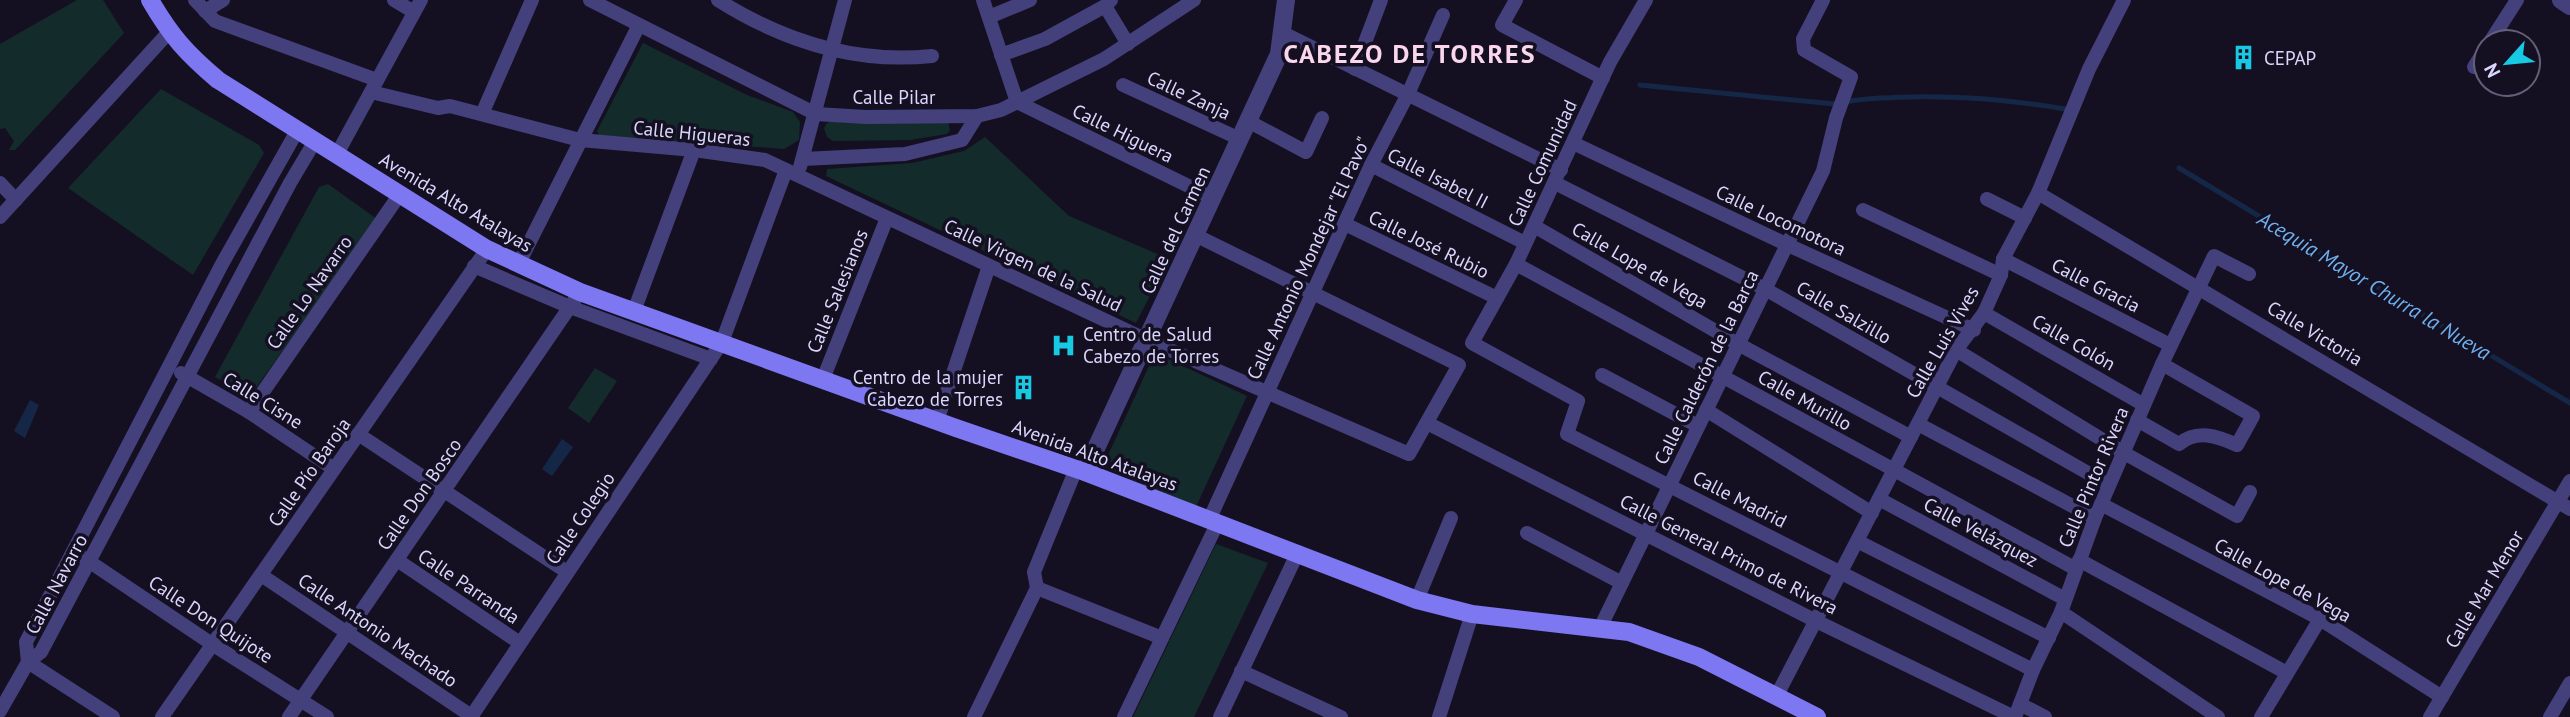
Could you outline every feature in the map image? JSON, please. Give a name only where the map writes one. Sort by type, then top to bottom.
[{"type":"main road","name":"Avenida Alto Atalayas","points":[[150,0],[169,32],[189,56],[218,80],[486,249],[575,300],[634,311],[722,342],[1214,520],[1417,600],[1472,614],[1629,632],[1699,657],[1817,717]]},
{"type":"street","name":"Calle Higueras","points":[[195,0],[215,22],[374,86],[438,107],[450,106],[580,141],[694,150],[765,160],[791,172]]},
{"type":"street","points":[[205,11],[223,0]]},
{"type":"street","points":[[337,154],[418,6],[394,0]]},
{"type":"street","points":[[482,114],[532,0]]},
{"type":"street","name":"Calle Pilar","points":[[590,0],[816,114],[866,117],[978,116],[1001,110],[1104,59],[1194,0]]},
{"type":"street","points":[[718,0],[770,29],[833,50],[898,60],[932,56]]},
{"type":"street","name":"Calle Colegio","points":[[472,717],[722,342],[791,172],[803,159],[845,0]]},
{"type":"street","points":[[983,0],[1017,102]]},
{"type":"street","points":[[989,17],[1030,0]]},
{"type":"street","name":"Calle del Carmen","points":[[1081,471],[1146,340],[1279,54],[1286,0]]},
{"type":"street","points":[[1355,69],[1381,0]]},
{"type":"street","name":"Calle Comunidad","points":[[1472,343],[1516,264],[1558,177],[1603,78],[1611,50],[1646,0]]},
{"type":"street","name":"Calle Calderón de la Barca","points":[[1600,628],[1788,246],[1822,171],[1836,118],[1851,77],[1804,50],[1803,39],[1823,0]]},
{"type":"street","name":"Calle Luis Vives","points":[[1776,697],[1956,350],[1974,330],[1984,313],[2001,275],[2003,259],[2038,192],[2089,69],[2124,0]]},
{"type":"street","points":[[2499,28],[2517,0]]},
{"type":"street","points":[[2561,0],[2570,6]]},
{"type":"street","points":[[1522,2],[1502,25],[1603,78]]},
{"type":"street","points":[[1001,55],[1045,39],[1108,3],[1128,44]]},
{"type":"street","name":"Calle Antonio Mondejar \"El Pavo\"","points":[[1124,717],[1214,520],[1267,392],[1443,15]]},
{"type":"street","points":[[518,265],[639,25]]},
{"type":"street","points":[[0,217],[169,32]]},
{"type":"street","name":"Calle Salzillo","points":[[1283,33],[1408,94],[1765,289],[2109,485]]},
{"type":"street","name":"Calle Zanja","points":[[1123,85],[1240,139]]},
{"type":"street","name":"Calle Higuera","points":[[1017,102],[1213,198]]},
{"type":"street","points":[[803,159],[905,154],[962,141],[978,116]]},
{"type":"street","name":"Calle Zanja","points":[[1248,121],[1307,152],[1322,118]]},
{"type":"street","name":"Calle Navarro","points":[[28,662],[26,642],[222,264],[297,131]]},
{"type":"street","name":"Calle Navarro","points":[[28,662],[41,652],[290,183],[315,141]]},
{"type":"street","name":"Calle Locomotora","points":[[1573,143],[1788,246],[1974,330]]},
{"type":"street","points":[[634,311],[694,150]]},
{"type":"street","name":"Calle Isabel II","points":[[1371,165],[1525,243]]},
{"type":"street","name":"Calle Virgen de la Salud","points":[[791,172],[1146,340],[1409,454],[1427,423]]},
{"type":"street","points":[[0,183],[16,200]]},
{"type":"street","name":"Calle Victoria","points":[[2038,192],[2564,506]]},
{"type":"street","name":"Calle Lo Navarro","points":[[249,412],[400,194]]},
{"type":"street","points":[[1987,199],[2025,218]]},
{"type":"street","points":[[1863,209],[2001,275]]},
{"type":"street","name":"Calle Salesianos","points":[[823,379],[887,218]]},
{"type":"street","name":"Calle José Rubio","points":[[1345,224],[1497,298]]},
{"type":"street","name":"Calle Lope de Vega","points":[[1534,226],[1738,344],[1915,430],[2098,511],[2320,619],[2442,697]]},
{"type":"street","points":[[1195,235],[1459,365],[1427,423]]},
{"type":"street","name":"Calle Pío Baroja","points":[[162,717],[486,249]]},
{"type":"street","name":"Calle Pintor Rivera","points":[[2016,713],[2063,606],[2098,511],[2137,420],[2214,256],[2249,274]]},
{"type":"street","name":"Calle Gracia","points":[[2003,259],[2170,345]]},
{"type":"street","name":"Calle Murillo","points":[[1516,264],[1894,470],[2287,673]]},
{"type":"street","points":[[474,266],[575,300],[711,359]]},
{"type":"street","points":[[937,421],[989,266]]},
{"type":"street","name":"Calle Don Bosco","points":[[289,717],[575,300]]},
{"type":"street","name":"Calle Colón","points":[[1984,313],[2144,405]]},
{"type":"street","name":"Calle Madrid","points":[[1472,343],[1578,401],[1567,434],[2034,670]]},
{"type":"street","points":[[1956,350],[2124,453],[2237,516],[2250,492]]},
{"type":"street","points":[[2137,420],[2179,444],[2188,437],[2215,435],[2238,445],[2253,416],[2162,364]]},
{"type":"street","name":"Calle Cisne","points":[[170,365],[249,412],[334,469]]},
{"type":"street","points":[[1602,375],[1698,426]]},
{"type":"street","points":[[1706,410],[1872,513]]},
{"type":"street","name":"Calle General Primo de Rivera","points":[[1427,423],[1816,621],[2016,713],[2045,717]]},
{"type":"street","points":[[358,434],[567,572]]},
{"type":"street","points":[[974,717],[1037,588],[1034,572],[1081,471]]},
{"type":"street","name":"Calle Mar Menor","points":[[2430,717],[2564,506],[2570,481]]},
{"type":"street","name":"Calle Velázquez","points":[[1879,499],[2063,606],[2218,717]]},
{"type":"street","points":[[1417,600],[1451,518]]},
{"type":"street","points":[[1527,533],[1622,583]]},
{"type":"street","points":[[1857,541],[2049,638]]},
{"type":"street","name":"Calle Don Quijote","points":[[74,551],[327,717]]},
{"type":"street","points":[[1220,717],[1298,552]]},
{"type":"street","name":"Calle Parranda","points":[[397,560],[520,643]]},
{"type":"street","name":"Calle Antonio Machado","points":[[261,575],[472,717]]},
{"type":"street","points":[[1037,588],[1161,638]]},
{"type":"street","points":[[1439,717],[1472,614]]},
{"type":"street","points":[[2261,717],[2320,619]]},
{"type":"street","points":[[0,711],[28,662],[113,717]]},
{"type":"street","points":[[1241,671],[1341,717]]},
{"type":"street","points":[[2550,717],[2570,683]]},
{"type":"green space","points":[[77,0],[103,0],[124,33],[15,150],[9,150],[14,141],[5,128],[0,129],[0,44]]},
{"type":"green space","points":[[643,43],[747,95],[793,112],[800,122],[799,140],[784,149],[599,135],[597,131]]},
{"type":"green space","points":[[161,89],[259,145],[264,153],[193,275],[68,188]]},
{"type":"green space","points":[[833,120],[948,122],[950,130],[947,134],[910,140],[833,141],[827,137],[824,128]]},
{"type":"green space","points":[[985,137],[1069,216],[1169,259],[1136,323],[826,176],[827,169],[912,163],[964,151]]},
{"type":"green space","points":[[328,184],[377,219],[250,396],[215,377],[319,187]]},
{"type":"green space","points":[[1155,353],[1247,396],[1195,509],[1103,466]]},
{"type":"green space","points":[[595,368],[617,381],[589,423],[568,408]]},
{"type":"green space","points":[[1216,544],[1268,563],[1194,717],[1133,717]]},
{"type":"water","points":[[30,400],[39,405],[25,438],[14,431]]},
{"type":"water","points":[[562,439],[573,447],[552,476],[542,469]]},
{"type":"waterway","name":"Acequia Mayor Churra la Nueva","points":[[1640,85],[1835,104],[1872,99],[1949,97],[2065,109]]},
{"type":"waterway","name":"Acequia Mayor Churra la Nueva","points":[[2179,168],[2570,403]]},
{"type":"place","name":"CEPAP","points":[[2244,58]]},
{"type":"place","name":"Centro de Salud Cabezo de Torres","points":[[1063,345]]},
{"type":"place","name":"Centro de la mujer Cabezo de Torres","points":[[1023,388]]},
{"type":"district","name":"CABEZO DE TORRES","points":[[1410,54]]}]
